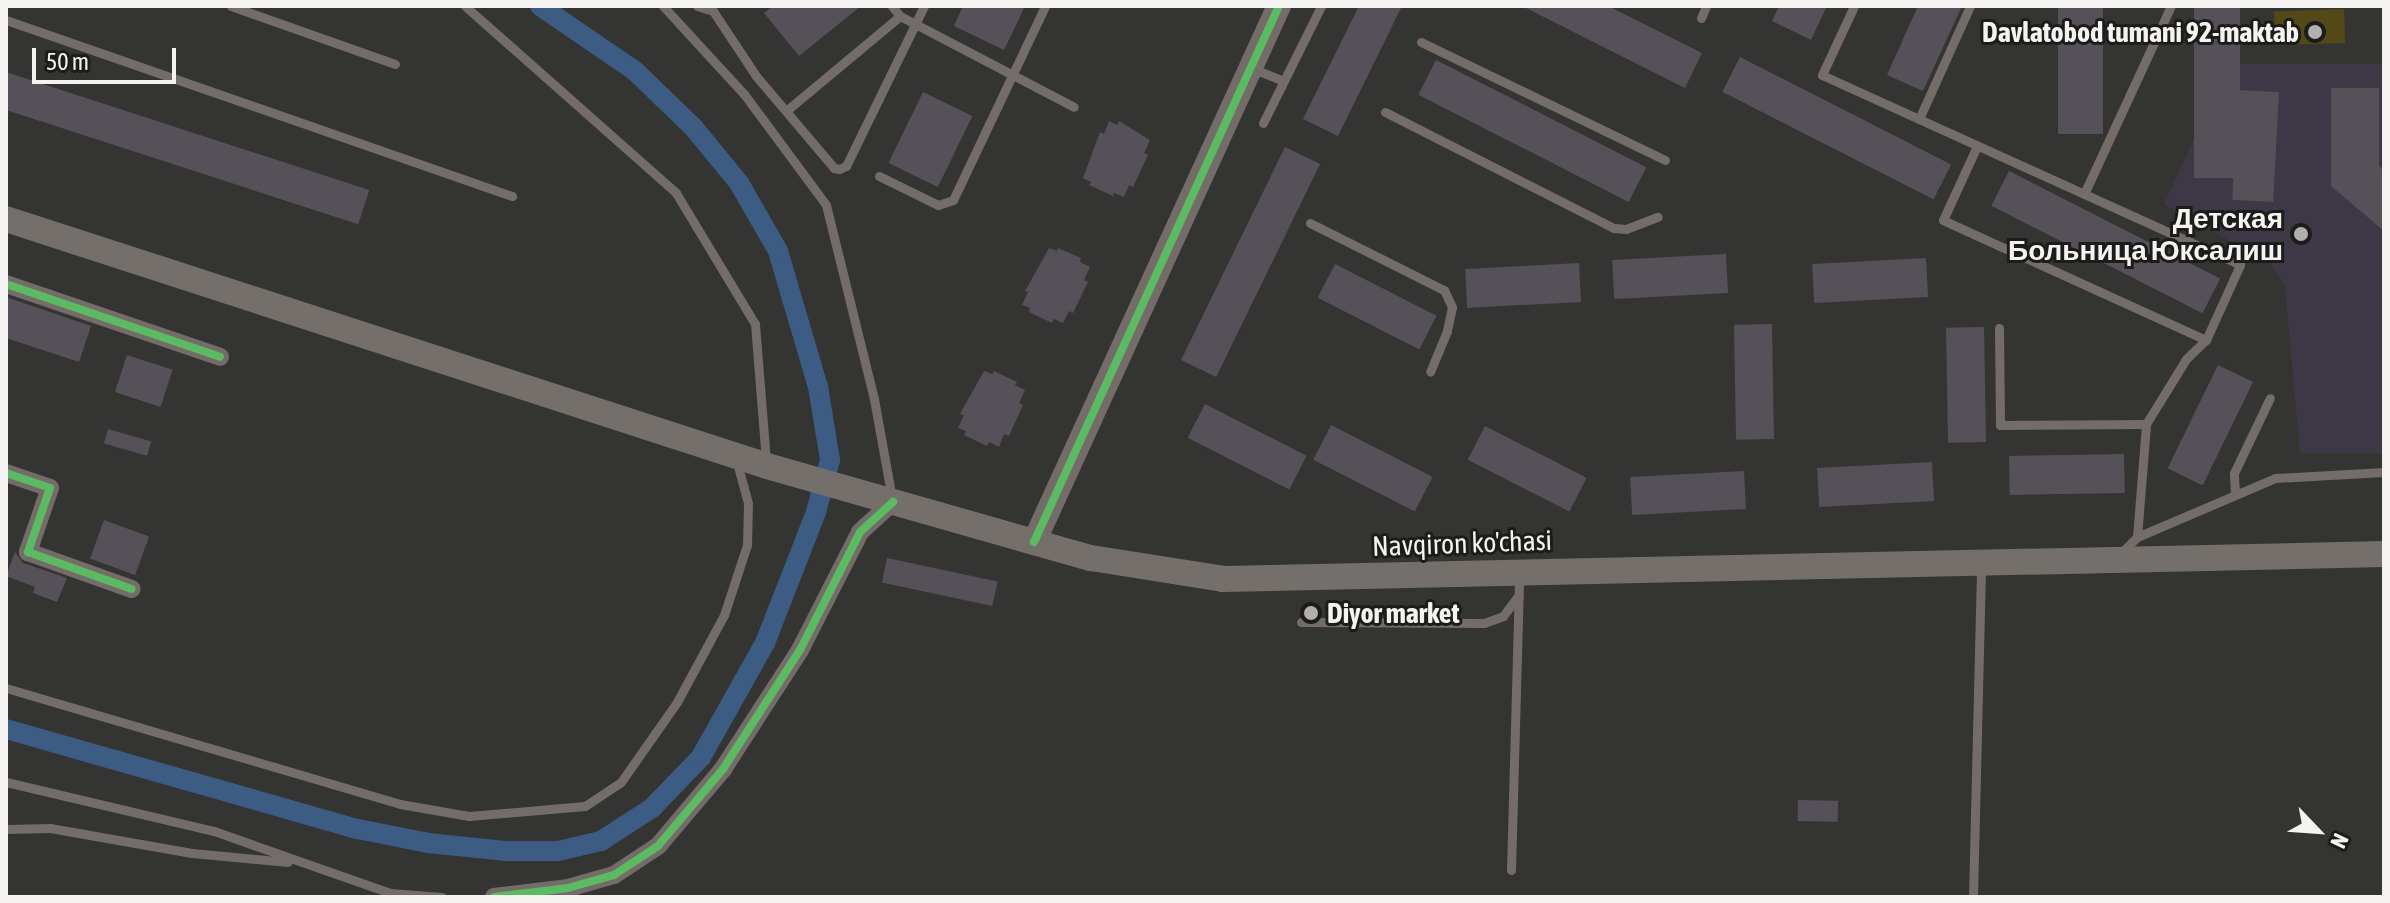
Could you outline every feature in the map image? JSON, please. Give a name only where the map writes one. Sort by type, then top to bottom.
[{"type":"main road","name":"Navqiron ko'chasi","points":[[6,219],[767,466],[1091,558],[1223,579],[1519,584],[1981,561],[2384,554]]},
{"type":"street","points":[[1034,542],[1279,6]]},
{"type":"street","points":[[6,284],[220,357]]},
{"type":"street","points":[[6,473],[50,488],[28,552],[132,589]]},
{"type":"street","points":[[494,897],[585,891],[658,846],[723,769],[800,650],[860,532],[893,502]]},
{"type":"lane","points":[[231,6],[395,64]]},
{"type":"lane","points":[[465,6],[676,193],[755,324],[767,466]]},
{"type":"lane","points":[[663,6],[744,94],[826,205],[874,399],[893,502]]},
{"type":"lane","points":[[697,6],[714,8],[756,76],[834,168],[846,166],[924,6]]},
{"type":"lane","points":[[892,6],[913,26],[1074,107]]},
{"type":"lane","points":[[879,176],[938,205],[953,200],[1045,6]]},
{"type":"lane","points":[[1263,123],[1321,6]]},
{"type":"lane","points":[[1701,18],[1706,6]]},
{"type":"lane","points":[[1854,6],[1822,75],[2240,265],[2206,340],[2186,359],[2146,424],[2137,537]]},
{"type":"lane","points":[[1919,119],[1970,6]]},
{"type":"lane","points":[[2084,194],[2171,6]]},
{"type":"lane","points":[[786,111],[900,16]]},
{"type":"lane","points":[[6,20],[512,196]]},
{"type":"lane","points":[[1421,42],[1665,160]]},
{"type":"lane","points":[[1251,68],[1284,81]]},
{"type":"lane","points":[[1385,112],[1614,228],[1626,229],[1658,217]]},
{"type":"lane","points":[[1977,146],[1943,220],[2206,340]]},
{"type":"lane","points":[[1310,223],[1444,290],[1452,307],[1447,331],[1430,372]]},
{"type":"lane","points":[[1999,328],[2000,425],[2146,424]]},
{"type":"lane","points":[[2235,494],[2234,473],[2270,398]]},
{"type":"lane","points":[[6,688],[400,804],[469,816],[585,806],[621,782],[677,702],[724,615],[747,545],[748,503],[736,456]]},
{"type":"lane","points":[[2117,558],[2137,537],[2275,478],[2384,472]]},
{"type":"lane","points":[[1973,897],[1981,561]]},
{"type":"lane","points":[[1301,622],[1484,623],[1503,616],[1519,584]]},
{"type":"lane","points":[[1511,870],[1519,584]]},
{"type":"lane","points":[[6,782],[214,831],[390,893],[442,897]]},
{"type":"lane","points":[[6,829],[50,828],[192,853],[305,863]]},
{"type":"shaded area","points":[[2344,9],[2345,43],[2275,45],[2274,11]]},
{"type":"shaded area","name":"Детская Больница Юксалиш","points":[[2228,64],[2384,64],[2384,453],[2300,453],[2285,287],[2271,264],[2164,204]]},
{"type":"building","points":[[773,6],[861,6],[799,56],[764,13]]},
{"type":"building","points":[[963,6],[1025,6],[1004,50],[954,26]]},
{"type":"building","points":[[1359,6],[1402,6],[1338,136],[1303,119]]},
{"type":"building","points":[[1522,6],[1608,6],[1702,53],[1685,88]]},
{"type":"building","points":[[1779,6],[1827,6],[1811,40],[1772,21]]},
{"type":"building","points":[[1918,6],[1962,6],[1923,91],[1887,75]]},
{"type":"building","points":[[2058,6],[2103,6],[2103,134],[2058,134]]},
{"type":"building","points":[[2194,6],[2240,6],[2240,178],[2194,178]]},
{"type":"building","points":[[1740,57],[1951,165],[1933,199],[1722,92]]},
{"type":"building","points":[[1436,60],[1646,167],[1629,202],[1418,95]]},
{"type":"building","points":[[6,72],[369,190],[358,224],[6,110]]},
{"type":"building","points":[[2331,88],[2379,88],[2379,166],[2384,171],[2384,231],[2331,186]]},
{"type":"building","points":[[2238,90],[2279,92],[2273,202],[2232,200]]},
{"type":"building","points":[[923,92],[972,116],[938,187],[888,163]]},
{"type":"building","points":[[1109,121],[1117,125],[1119,121],[1150,140],[1144,153],[1148,155],[1133,187],[1129,185],[1124,197],[1114,193],[1113,196],[1089,185],[1091,182],[1083,178],[1100,132],[1104,134]]},
{"type":"building","points":[[1285,147],[1320,164],[1216,377],[1181,360]]},
{"type":"building","points":[[2009,171],[2220,279],[2202,313],[1991,206]]},
{"type":"building","points":[[1049,248],[1057,251],[1058,248],[1081,258],[1080,262],[1090,267],[1084,280],[1088,282],[1073,313],[1069,311],[1063,323],[1054,319],[1052,323],[1029,312],[1030,308],[1022,305],[1028,292],[1025,291]]},
{"type":"building","points":[[1726,254],[1728,293],[1614,299],[1612,260]]},
{"type":"building","points":[[1926,258],[1928,297],[1814,303],[1812,264]]},
{"type":"building","points":[[1579,263],[1581,302],[1467,308],[1465,269]]},
{"type":"building","points":[[1335,264],[1437,316],[1419,350],[1318,298]]},
{"type":"building","points":[[6,297],[91,326],[79,362],[6,338]]},
{"type":"building","points":[[1772,324],[1774,439],[1736,440],[1734,325]]},
{"type":"building","points":[[1984,327],[1986,442],[1948,443],[1946,328]]},
{"type":"building","points":[[127,355],[173,370],[161,407],[115,392]]},
{"type":"building","points":[[2218,365],[2253,382],[2203,485],[2168,468]]},
{"type":"building","points":[[984,371],[992,374],[994,371],[1017,382],[1015,385],[1025,390],[1019,403],[1023,405],[1009,436],[1004,434],[999,447],[989,442],[987,446],[964,435],[966,431],[958,428],[964,415],[960,414]]},
{"type":"building","points":[[1205,404],[1307,456],[1289,490],[1188,438]]},
{"type":"building","points":[[1331,425],[1433,477],[1415,512],[1313,460]]},
{"type":"building","points":[[1485,426],[1587,478],[1569,512],[1468,460]]},
{"type":"building","points":[[108,429],[151,441],[147,456],[104,443]]},
{"type":"building","points":[[2124,454],[2125,493],[2010,495],[2009,456]]},
{"type":"building","points":[[1932,462],[1934,501],[1819,507],[1817,468]]},
{"type":"building","points":[[1744,471],[1746,509],[1632,515],[1630,477]]},
{"type":"building","points":[[104,520],[149,536],[135,575],[90,559]]},
{"type":"building","points":[[15,552],[23,563],[67,578],[57,602],[33,593],[35,587],[6,576]]},
{"type":"building","points":[[887,558],[998,581],[992,606],[882,582]]},
{"type":"building","points":[[1798,800],[1838,801],[1838,822],[1798,821]]},
{"type":"waterway","points":[[6,729],[358,829],[428,843],[505,851],[558,851],[601,841],[652,808],[701,757],[765,643],[816,512],[830,460],[818,387],[778,251],[739,183],[694,128],[635,71],[540,6]]},
{"type":"cycle path","points":[[1034,542],[1279,6]]},
{"type":"cycle path","points":[[6,284],[220,357]]},
{"type":"cycle path","points":[[6,473],[50,488],[28,552],[132,589]]},
{"type":"cycle path","points":[[494,897],[568,888],[614,875],[658,846],[723,769],[800,650],[860,532],[893,502]]},
{"type":"place","name":"Davlatobod tumani 92-maktab","points":[[2315,32]]},
{"type":"place","name":"Детская Больница Юксалиш","points":[[2301,234]]},
{"type":"place","name":"Diyor market","points":[[1311,613]]}]
